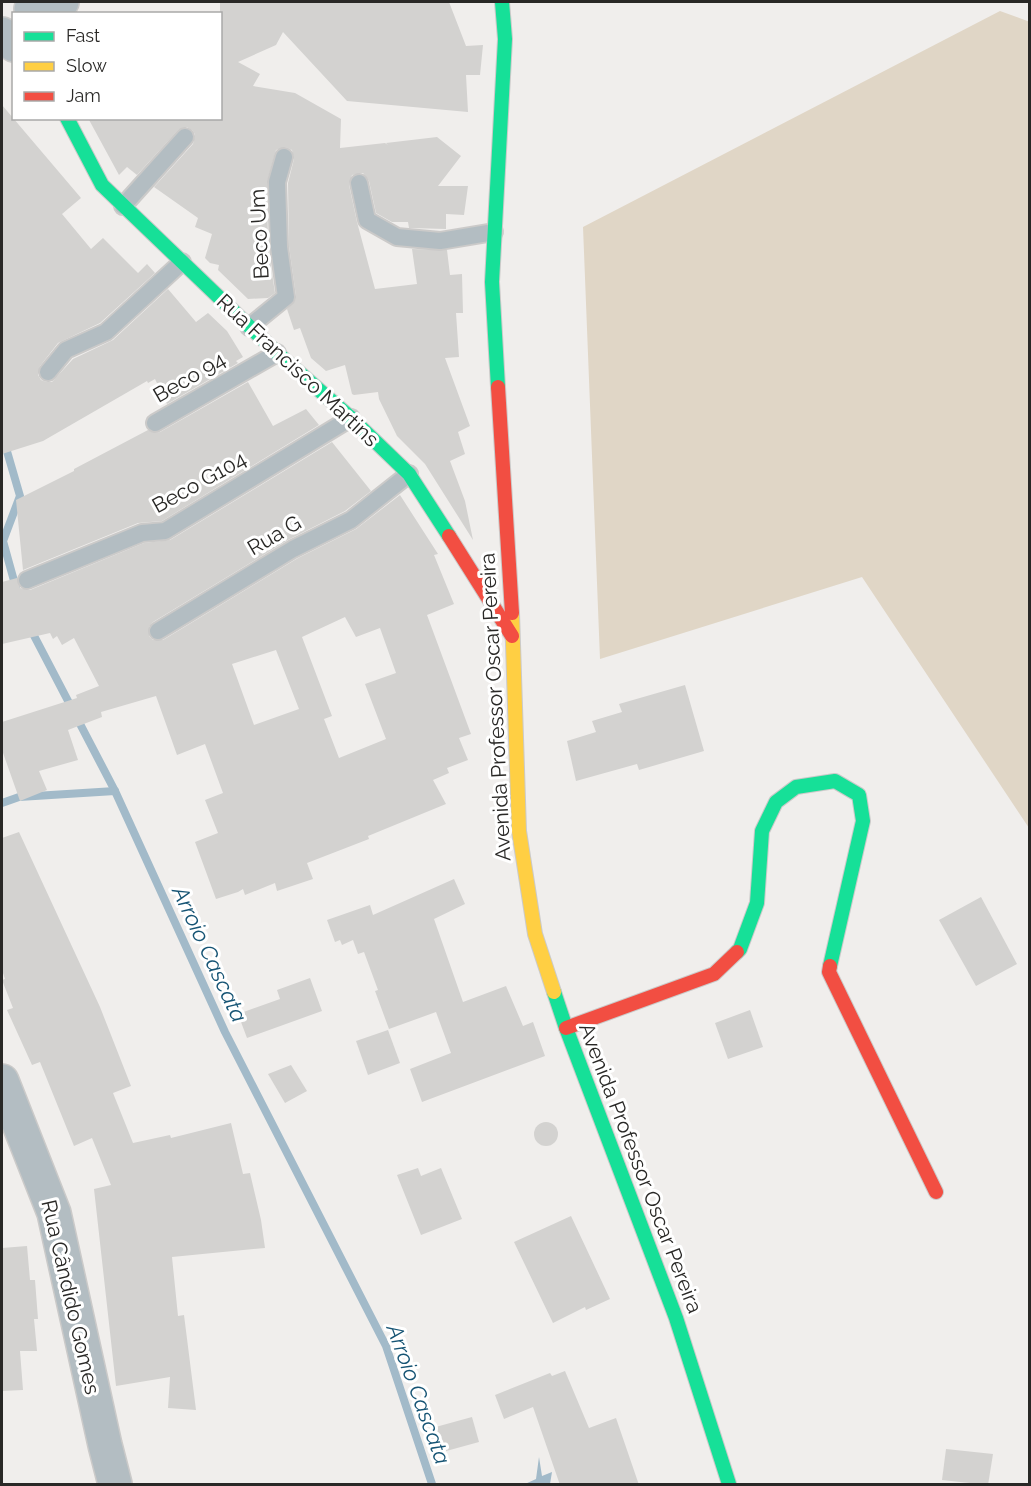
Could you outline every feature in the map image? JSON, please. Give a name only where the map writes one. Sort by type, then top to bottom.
[{"type":"street","points":[[30,8],[62,2]]},
{"type":"street","name":"Avenida Professor Oscar Pereira","points":[[502,2],[505,39],[492,282],[513,637],[519,831],[535,934],[566,1029],[676,1318],[729,1485]]},
{"type":"street","name":"Rua Francisco Martins","points":[[68,120],[102,185],[249,327],[351,418],[409,474],[513,637]]},
{"type":"street","points":[[566,1029],[714,974],[740,949],[757,903],[762,831],[776,802],[796,787],[836,781],[858,795],[863,821],[829,972],[936,1192]]},
{"type":"street","name":"Rua Cândido Gomes","points":[[2,1081],[54,1213],[115,1485]]},
{"type":"lane","points":[[123,206],[185,137]]},
{"type":"lane","name":"Beco Um","points":[[249,327],[286,297],[279,247],[277,182],[284,158]]},
{"type":"lane","points":[[359,183],[367,219],[397,237],[440,242],[494,232]]},
{"type":"lane","points":[[48,372],[66,350],[106,332],[182,262]]},
{"type":"lane","name":"Beco 94","points":[[155,423],[277,353]]},
{"type":"lane","name":"Beco G104","points":[[27,580],[142,533],[165,531],[351,418]]},
{"type":"lane","name":"Rua G","points":[[158,631],[293,549],[351,520],[409,474]]},
{"type":"shaded area","points":[[1000,11],[1030,22],[1029,828],[862,577],[600,659],[583,227]]},
{"type":"water","points":[[539,1457],[542,1476],[552,1472],[550,1484],[525,1484],[536,1479]]},
{"type":"building","points":[[220,2],[449,2],[466,46],[483,45],[480,75],[466,75],[468,112],[347,101],[283,32],[276,45],[238,62],[260,74],[253,86],[295,93],[341,119],[340,148],[385,143],[388,145],[386,143],[437,137],[461,156],[438,186],[468,186],[464,215],[446,214],[446,229],[409,228],[408,222],[392,222],[376,213],[369,181],[363,173],[352,175],[349,185],[375,289],[417,284],[412,249],[447,250],[450,275],[462,274],[463,313],[456,313],[459,357],[445,358],[470,426],[458,432],[465,454],[450,461],[465,501],[473,540],[425,464],[397,436],[379,399],[378,392],[352,394],[345,365],[326,371],[311,358],[300,328],[294,330],[287,309],[295,301],[296,296],[289,246],[288,183],[294,159],[292,150],[286,147],[276,150],[267,182],[268,247],[275,293],[268,298],[248,299],[218,270],[219,265],[210,263],[205,258],[212,234],[195,227],[198,218],[154,187],[193,144],[195,134],[192,130],[187,127],[178,130],[137,175],[127,167],[119,175],[89,120],[222,120],[222,12],[220,12]]},
{"type":"building","points":[[2,105],[12,120],[15,120],[81,198],[62,214],[91,249],[103,238],[138,273],[147,264],[155,273],[100,323],[58,343],[40,366],[38,375],[41,380],[52,382],[73,359],[113,340],[168,289],[196,322],[208,313],[227,331],[243,357],[236,361],[238,363],[167,404],[155,379],[148,383],[147,381],[43,441],[2,454]]},
{"type":"building","points":[[248,382],[273,426],[306,409],[319,425],[162,521],[138,523],[23,570],[16,500],[148,430],[154,433],[160,432]]},
{"type":"building","points":[[332,442],[371,491],[345,511],[288,540],[153,622],[149,627],[149,636],[153,640],[163,640],[298,558],[356,529],[400,495],[438,554],[434,555],[454,604],[427,615],[471,734],[459,738],[468,760],[447,768],[449,773],[433,780],[446,804],[368,836],[369,839],[307,863],[313,879],[277,891],[275,883],[245,895],[243,889],[216,899],[195,842],[218,833],[205,800],[223,793],[205,744],[177,755],[156,696],[101,712],[102,717],[68,730],[78,760],[39,771],[47,790],[20,801],[2,750],[2,722],[77,698],[76,695],[99,686],[74,638],[62,645],[57,636],[53,639],[50,633],[2,644],[2,582],[17,578],[20,588],[30,590],[144,543],[170,540]],"holes":[[[345,617],[356,637],[380,628],[396,673],[365,684],[386,739],[339,758],[324,719],[332,716],[302,637]],[[276,650],[299,709],[254,725],[232,664]]]},
{"type":"building","points":[[685,685],[704,751],[639,770],[637,764],[576,781],[567,741],[596,732],[592,721],[622,712],[619,704]]},
{"type":"building","points":[[19,832],[100,1007],[131,1086],[113,1093],[133,1143],[170,1135],[171,1138],[231,1123],[243,1174],[250,1173],[265,1248],[172,1257],[178,1316],[184,1315],[196,1410],[168,1408],[170,1377],[116,1386],[94,1189],[111,1185],[92,1138],[74,1146],[40,1062],[32,1065],[7,1010],[13,1008],[2,980],[5,979],[2,970],[2,838]]},
{"type":"building","points":[[454,879],[465,904],[434,919],[463,1002],[506,986],[523,1026],[533,1022],[545,1056],[422,1102],[410,1069],[451,1053],[436,1012],[389,1029],[364,952],[358,954],[353,940],[342,945],[340,940],[335,942],[327,920],[370,905],[373,915]]},
{"type":"building","points":[[981,897],[1017,964],[976,986],[939,920]]},
{"type":"building","points":[[310,978],[322,1011],[247,1038],[238,1014],[280,999],[277,990]]},
{"type":"building","points":[[750,1010],[763,1047],[728,1059],[715,1023]]},
{"type":"building","points":[[388,1030],[400,1063],[368,1075],[356,1041]]},
{"type":"building","points":[[291,1065],[307,1091],[285,1103],[268,1074]]},
{"type":"building","points":[[546,1122],[551,1123],[557,1129],[557,1139],[551,1145],[546,1146],[541,1145],[535,1139],[534,1134],[535,1129],[541,1123]]},
{"type":"building","points":[[418,1168],[421,1176],[441,1168],[462,1219],[421,1235],[397,1175]]},
{"type":"building","points":[[571,1216],[610,1299],[586,1310],[585,1307],[553,1323],[514,1242]]},
{"type":"building","points":[[27,1246],[30,1280],[35,1280],[38,1319],[34,1319],[37,1351],[20,1351],[23,1390],[2,1391],[2,1248]]},
{"type":"building","points":[[565,1371],[589,1428],[616,1418],[639,1485],[560,1485],[533,1407],[504,1419],[495,1395],[550,1373],[552,1376]]},
{"type":"building","points":[[472,1417],[479,1442],[439,1453],[432,1428]]},
{"type":"building","points":[[946,1449],[993,1454],[988,1485],[942,1480]]},
{"type":"waterway","name":"Arroio Cascata","points":[[2,434],[20,496],[3,541],[16,588]]},
{"type":"waterway","name":"Arroio Cascata","points":[[30,628],[115,791],[225,1032],[386,1346],[432,1484]]},
{"type":"waterway","points":[[2,803],[19,797],[115,791]]},
{"type":"traffic: fast","points":[[498,387],[492,282],[505,39],[502,2]]},
{"type":"traffic: fast","points":[[68,120],[102,185],[277,353],[351,418],[409,474],[449,536]]},
{"type":"traffic: fast","points":[[737,952],[757,903],[762,831],[776,802],[796,787],[835,781],[859,795],[863,821],[830,966]]},
{"type":"traffic: fast","points":[[554,992],[676,1318],[729,1484]]},
{"type":"traffic: slow","points":[[512,613],[519,831],[535,934],[554,992]]},
{"type":"traffic: jam","points":[[498,387],[512,613]]},
{"type":"traffic: jam","points":[[449,536],[512,636]]},
{"type":"traffic: jam","points":[[566,1028],[714,974],[737,952]]},
{"type":"traffic: jam","points":[[830,966],[829,972],[936,1192]]}]
